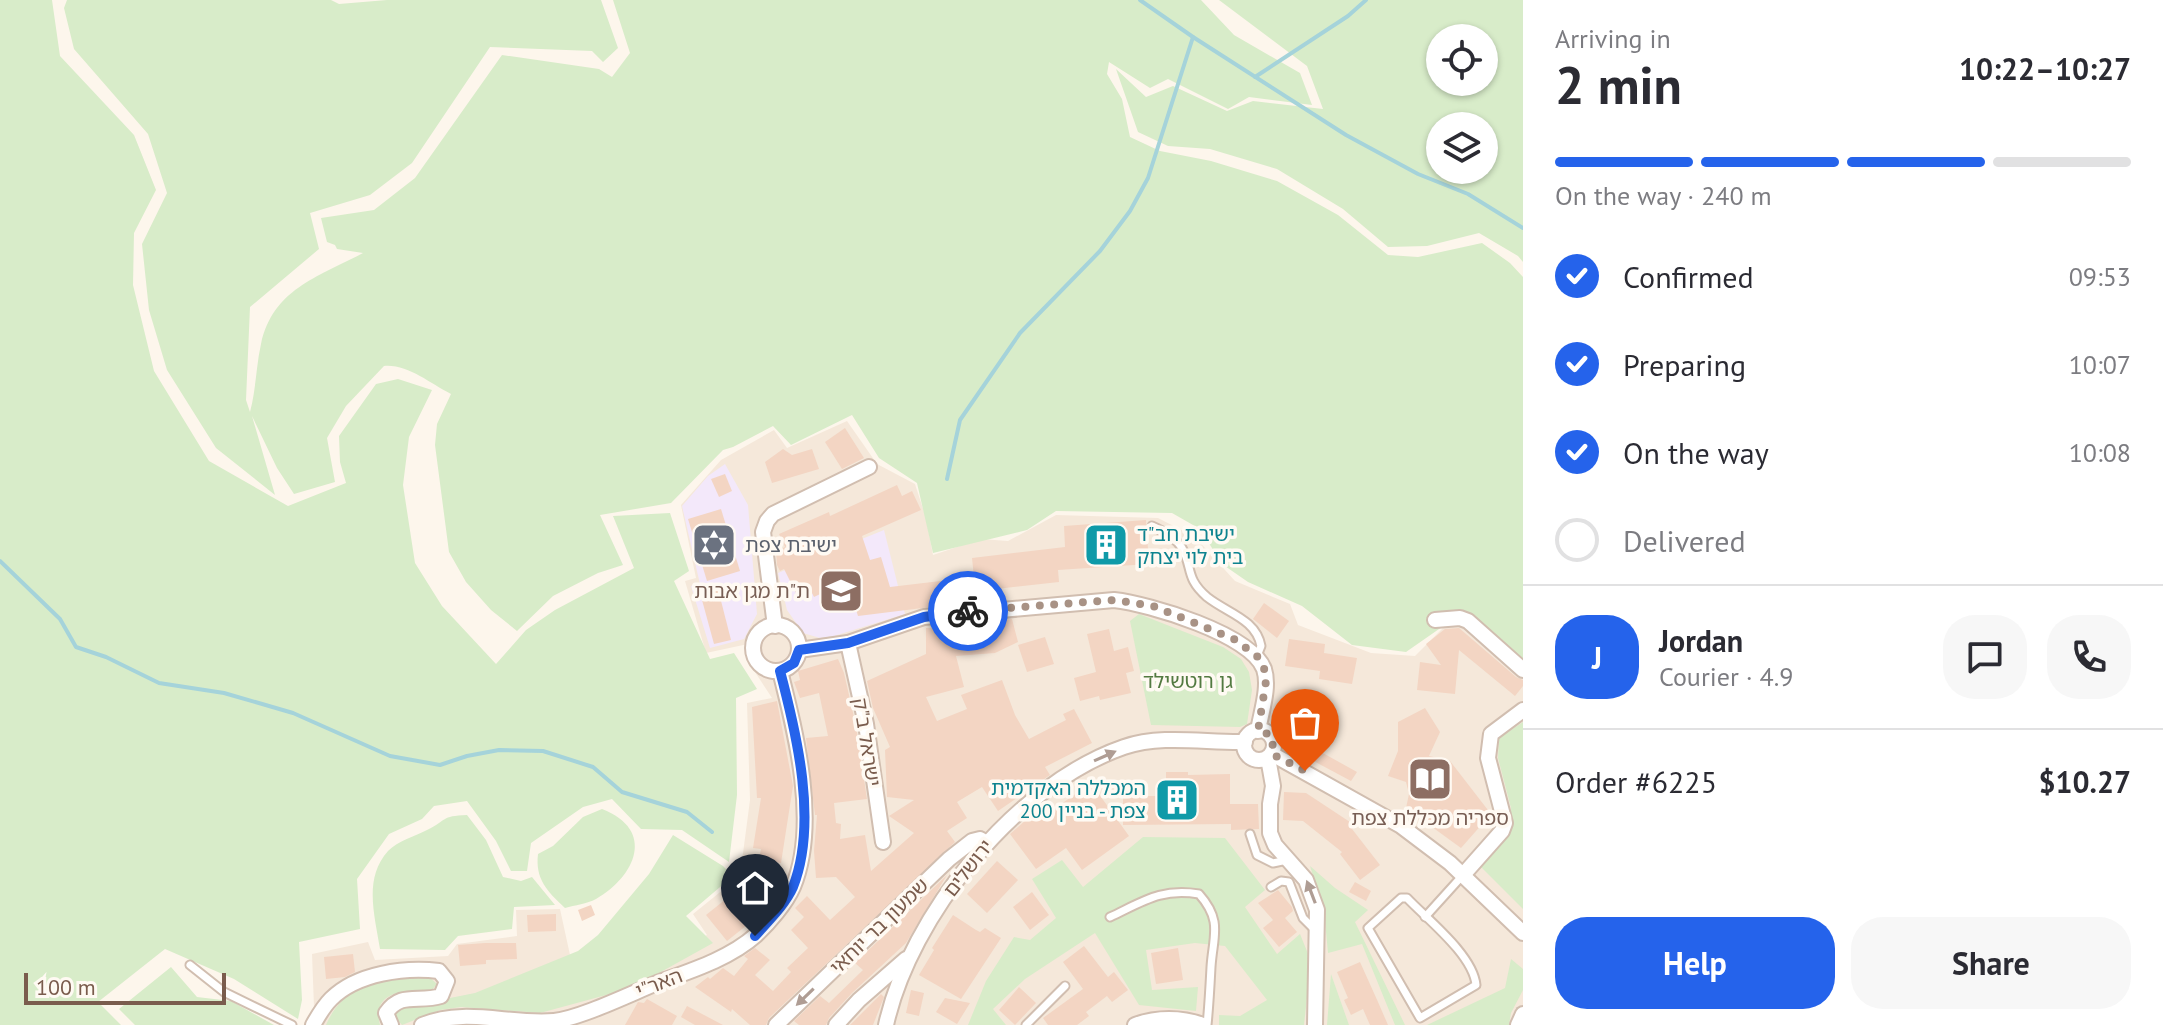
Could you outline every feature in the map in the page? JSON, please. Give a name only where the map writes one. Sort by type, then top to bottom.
[{"type":"street","points":[[775,626],[763,532],[767,521],[773,514],[869,467]]},
{"type":"street","points":[[799,650],[848,643],[924,617],[1114,600],[1153,606],[1234,639],[1257,656],[1264,668],[1266,681],[1258,731]]},
{"type":"street","points":[[1435,620],[1460,618],[1468,621],[1523,670]]},
{"type":"street","points":[[775,626],[794,635],[799,650],[794,663],[780,671],[763,667],[754,654],[756,638],[767,628],[775,626]]},
{"type":"street","name":"ישראל ב\"ק","points":[[848,643],[866,724],[883,842]]},
{"type":"street","name":"האר\"י","points":[[425,1024],[458,1016],[540,1023],[561,1020],[709,963],[755,936],[792,889],[804,838],[803,802],[793,722],[780,671]]},
{"type":"street","points":[[1463,875],[1502,831],[1505,823],[1488,758],[1491,734],[1523,710]]},
{"type":"street","points":[[1315,1025],[1317,932],[1314,895],[1299,870],[1275,845],[1270,833],[1273,786],[1270,756],[1273,739],[1265,732],[1258,731],[1249,735],[1245,742],[1249,756],[1258,760],[1270,756],[1401,826],[1463,875],[1523,933]]},
{"type":"street","name":"ירושלים","points":[[886,1025],[900,979],[933,914],[987,843],[1054,782],[1124,747],[1179,739],[1245,742]]},
{"type":"street","name":"שמעון בר יוחאי","points":[[776,1025],[949,859],[972,841],[980,839],[987,843]]},
{"type":"street","points":[[836,1025],[859,1000],[915,951]]},
{"type":"street","points":[[313,1025],[331,998],[354,983],[403,971],[439,971],[447,981],[441,996],[403,999],[393,1003],[386,1013],[391,1025]]},
{"type":"street","points":[[1518,1025],[1523,1014]]},
{"type":"street","points":[[1135,1025],[1168,1018],[1205,1025]]},
{"type":"lane","points":[[1152,526],[1170,535],[1181,547],[1189,576],[1206,596],[1256,629],[1261,646],[1257,656]]},
{"type":"lane","points":[[1250,834],[1257,855],[1273,863],[1288,859]]},
{"type":"lane","points":[[1425,917],[1463,875]]},
{"type":"lane","points":[[1271,887],[1281,881],[1289,882],[1303,918],[1317,932]]},
{"type":"lane","points":[[1110,917],[1164,892],[1199,894],[1210,905],[1216,942],[1205,1025]]},
{"type":"lane","points":[[1401,898],[1407,898],[1425,917],[1467,961],[1475,974],[1476,985],[1420,1018],[1368,928],[1401,898]]},
{"type":"lane","points":[[190,965],[224,992],[292,1025]]},
{"type":"lane","points":[[1026,1025],[1065,986]]},
{"type":"shaded area","points":[[847,421],[877,464],[915,484],[933,555],[981,539],[1008,541],[1056,515],[1158,518],[1195,537],[1235,581],[1290,604],[1298,625],[1371,653],[1415,656],[1459,612],[1523,667],[1523,1025],[306,1025],[314,1007],[312,954],[368,942],[375,960],[448,956],[457,944],[517,936],[516,910],[560,909],[570,955],[573,1002],[707,935],[693,914],[740,876],[750,800],[747,703],[772,698],[747,660],[748,644],[706,653],[685,581],[696,578],[681,505],[721,460],[774,430],[787,448]]},
{"type":"shaded area","points":[[725,464],[748,505],[757,614],[744,639],[710,648],[691,586],[700,584],[682,506],[708,476]]},
{"type":"shaded area","name":"ת\"ת מגן אבות","points":[[884,530],[905,614],[834,636],[820,638],[803,633],[787,610],[778,573]]},
{"type":"green space","points":[[0,0],[52,0],[60,56],[134,135],[156,190],[134,233],[133,285],[154,371],[209,461],[288,506],[346,483],[340,462],[339,436],[376,384],[398,379],[432,390],[409,437],[403,485],[415,563],[442,606],[496,664],[526,630],[555,610],[634,568],[613,516],[670,513],[689,571],[674,581],[710,659],[734,653],[757,689],[736,698],[737,795],[729,862],[682,830],[641,829],[612,799],[583,807],[531,843],[527,871],[511,871],[496,841],[467,801],[434,806],[422,819],[389,834],[357,879],[360,929],[299,942],[302,1000],[298,1019],[234,979],[165,949],[98,1002],[121,1025],[0,1025]]},
{"type":"green space","points":[[67,0],[331,0],[339,4],[387,0],[601,0],[618,48],[603,62],[592,51],[490,47],[412,163],[370,195],[310,213],[319,249],[250,307],[246,400],[250,412],[261,344],[276,310],[300,287],[363,253],[337,249],[327,242],[321,218],[374,210],[415,178],[502,55],[599,69],[612,77],[630,53],[613,0],[1201,0],[1234,35],[1300,73],[1312,105],[1249,97],[1228,109],[1168,79],[1150,88],[1109,62],[1107,74],[1122,99],[1130,137],[1160,151],[1211,161],[1277,181],[1338,215],[1388,255],[1418,257],[1482,243],[1510,263],[1523,277],[1523,664],[1462,613],[1406,652],[1352,645],[1302,606],[1248,582],[1222,564],[1200,529],[1172,513],[1056,511],[1027,530],[933,553],[917,483],[879,458],[852,415],[791,445],[773,426],[723,450],[671,503],[600,515],[623,565],[598,573],[553,596],[517,631],[491,610],[466,582],[449,552],[435,445],[437,424],[451,394],[410,371],[384,366],[346,406],[327,438],[335,482],[294,494],[277,468],[252,416],[275,495],[216,448],[167,370],[149,310],[142,244],[167,193],[148,134],[74,49],[64,8]]},
{"type":"green space","points":[[1219,0],[1523,0],[1523,262],[1479,233],[1427,246],[1388,247],[1343,209],[1277,169],[1210,149],[1168,146],[1138,132],[1116,69],[1146,97],[1173,86],[1227,111],[1253,101],[1323,109],[1307,66]]},
{"type":"green space","name":"גן רוטשילד","points":[[1139,614],[1223,647],[1241,659],[1249,672],[1252,690],[1247,724],[1240,727],[1151,725],[1130,621]]},
{"type":"green space","points":[[1523,722],[1523,909],[1479,865],[1511,822],[1511,808],[1498,758],[1499,738]]},
{"type":"green space","points":[[602,809],[619,818],[629,829],[634,841],[630,866],[610,889],[596,899],[565,908],[540,878],[538,854],[553,846],[583,817]]},
{"type":"green space","points":[[467,815],[486,840],[503,877],[521,881],[532,877],[555,905],[514,907],[512,929],[458,936],[445,950],[380,949],[373,886],[380,862],[388,851],[402,842],[448,818]]},
{"type":"green space","points":[[673,835],[723,866],[733,876],[686,916],[713,943],[632,988],[540,1013],[461,1007],[440,1010],[402,1025],[394,1016],[395,1009],[475,993],[578,951],[598,935],[649,874]]},
{"type":"green space","points":[[1143,837],[1225,838],[1265,890],[1245,907],[1277,954],[1300,934],[1311,961],[1304,1025],[1219,1025],[1219,1015],[1240,1016],[1267,1000],[1225,946],[1195,943],[1146,950],[1152,990],[1198,987],[1196,1011],[1139,1005],[1095,933],[1025,979],[993,1009],[1006,1025],[968,1025],[986,981],[1014,937],[1030,940],[1056,918],[1032,879],[1062,860],[1083,887]]},
{"type":"green space","points":[[1310,866],[1335,888],[1368,910],[1355,922],[1405,1025],[1395,1025],[1362,944],[1328,953],[1324,910]]},
{"type":"green space","points":[[1511,959],[1523,969],[1523,990],[1511,1013],[1509,1025],[1427,1025],[1505,988]]},
{"type":"green space","points":[[171,967],[197,997],[231,1001],[274,1025],[135,1025],[119,1009]]},
{"type":"green space","points":[[1331,974],[1349,1025],[1327,1025]]},
{"type":"green space","points":[[404,976],[428,976],[437,984],[431,991],[402,992],[386,999],[379,1013],[380,1025],[326,1025],[348,995],[368,984]]},
{"type":"building","points":[[845,428],[864,458],[842,469],[825,442]]},
{"type":"building","points":[[783,449],[792,455],[812,449],[819,469],[772,483],[765,462]]},
{"type":"building","points":[[725,474],[732,491],[719,497],[711,479]]},
{"type":"building","points":[[897,485],[902,496],[912,491],[921,510],[862,536],[870,560],[881,557],[890,587],[974,577],[972,558],[1065,547],[1064,526],[1146,520],[1149,564],[1058,570],[1059,582],[970,592],[971,602],[858,616],[847,581],[814,597],[811,591],[798,597],[784,569],[780,571],[777,565],[776,552],[785,547],[779,534],[829,512],[830,516]]},
{"type":"building","name":"ישיבת צפת","points":[[721,509],[740,571],[707,581],[688,519]]},
{"type":"building","points":[[717,585],[731,640],[714,644],[699,589]]},
{"type":"building","points":[[1264,603],[1289,621],[1277,638],[1253,619]]},
{"type":"building","points":[[1012,619],[1018,642],[995,653],[956,656],[964,687],[926,697],[937,721],[967,709],[961,695],[1002,680],[1015,715],[1029,739],[1066,720],[1063,714],[1074,709],[1092,743],[1045,767],[1050,775],[998,811],[982,787],[957,802],[967,818],[947,831],[955,842],[769,1018],[766,1025],[750,1025],[732,1009],[731,1012],[695,987],[723,968],[734,976],[748,959],[744,956],[755,948],[770,960],[755,975],[773,991],[791,972],[787,968],[808,948],[791,930],[804,917],[795,908],[807,896],[830,920],[855,897],[836,877],[816,878],[814,851],[817,815],[806,738],[828,736],[819,693],[800,698],[794,682],[800,680],[798,671],[838,659],[844,673],[867,799],[834,803],[836,823],[841,824],[840,839],[865,835],[871,871],[914,833],[889,816],[914,800],[887,797],[885,750],[890,747],[873,708],[867,681],[926,654],[926,628],[1004,626],[1003,620]]},
{"type":"building","points":[[1459,628],[1523,680],[1523,686],[1515,696],[1459,650],[1455,694],[1417,690],[1420,662],[1441,665],[1426,644],[1445,629]]},
{"type":"building","points":[[1109,629],[1114,651],[1128,647],[1134,671],[1126,673],[1131,693],[1080,701],[1074,678],[1096,672],[1087,634]]},
{"type":"building","points":[[1045,637],[1054,664],[1027,672],[1018,645]]},
{"type":"building","points":[[1289,639],[1325,644],[1324,653],[1357,658],[1352,684],[1319,679],[1320,671],[1285,666]]},
{"type":"building","points":[[777,701],[793,786],[781,863],[759,859],[761,849],[753,848],[761,798],[757,798],[752,707]]},
{"type":"building","name":"ספריה מכללת צפת","points":[[1425,708],[1440,732],[1429,756],[1450,761],[1491,814],[1461,848],[1406,808],[1409,794],[1406,782],[1388,776],[1398,751],[1398,722]]},
{"type":"building","points":[[1317,730],[1329,735],[1321,752],[1357,772],[1351,781],[1293,750],[1298,739],[1310,745]]},
{"type":"building","name":"המכללה האקדמית צפת - בניין 200","points":[[1166,772],[1230,774],[1230,804],[1258,804],[1259,829],[1231,830],[1231,824],[1123,825],[1123,796],[1166,796]]},
{"type":"building","points":[[1091,783],[1129,836],[1082,870],[1066,848],[1036,869],[1010,834],[1042,806],[1047,814]]},
{"type":"building","points":[[1284,792],[1306,793],[1356,826],[1352,829],[1380,865],[1360,880],[1340,854],[1342,852],[1303,821],[1283,820]]},
{"type":"building","points":[[997,861],[1018,880],[987,913],[967,894]]},
{"type":"building","points":[[947,875],[906,943],[852,993],[826,1025],[799,1025],[794,1021],[820,996],[829,1003],[863,970],[855,963]]},
{"type":"building","points":[[1355,882],[1371,891],[1366,901],[1349,892]]},
{"type":"building","points":[[1278,890],[1292,907],[1293,911],[1285,918],[1297,932],[1279,947],[1263,928],[1273,920],[1258,903]]},
{"type":"building","points":[[1032,892],[1049,915],[1030,930],[1013,907]]},
{"type":"building","points":[[731,895],[752,921],[727,941],[706,915]]},
{"type":"building","points":[[591,905],[595,915],[582,921],[578,910]]},
{"type":"building","points":[[556,914],[556,931],[528,932],[527,915]]},
{"type":"building","points":[[953,915],[980,932],[985,928],[1001,938],[961,999],[919,975]]},
{"type":"building","points":[[516,943],[517,959],[486,960],[486,964],[460,966],[458,945]]},
{"type":"building","points":[[1084,946],[1108,977],[1114,972],[1128,990],[1112,1002],[1107,996],[1086,1012],[1089,1016],[1077,1025],[1048,1025],[1043,1018],[1083,989],[1063,962]]},
{"type":"building","points":[[1178,948],[1183,980],[1156,984],[1151,953]]},
{"type":"building","points":[[353,954],[355,972],[345,977],[326,979],[324,957]]},
{"type":"building","points":[[1360,962],[1388,1025],[1370,1025],[1363,1009],[1351,1015],[1344,1000],[1348,998],[1337,972]]},
{"type":"building","points":[[1019,987],[1036,1003],[1015,1025],[999,1010]]},
{"type":"building","points":[[911,990],[924,993],[919,1016],[906,1013]]},
{"type":"building","points":[[881,994],[884,997],[873,1025],[850,1025]]},
{"type":"building","points":[[945,998],[970,1003],[957,1024],[936,1012]]},
{"type":"building","points":[[647,999],[677,1016],[672,1025],[625,1025],[638,1002],[644,1003]]},
{"type":"building","points":[[687,1006],[723,1025],[695,1025],[681,1017]]},
{"type":"waterway","points":[[1140,0],[1346,135],[1418,174],[1468,194],[1523,228]]},
{"type":"waterway","points":[[1255,77],[1348,16],[1366,0]]},
{"type":"waterway","points":[[947,479],[960,420],[1020,333],[1100,251],[1130,211],[1148,178],[1193,37]]},
{"type":"waterway","points":[[0,561],[60,619],[76,647],[106,657],[159,683],[224,693],[293,713],[390,756],[440,765],[499,750],[543,751],[593,767],[622,792],[687,812],[712,832]]},
{"type":"way so far","points":[[968,611],[1114,600],[1135,602],[1153,606],[1234,639],[1257,656],[1264,668],[1266,681],[1258,731],[1270,734],[1274,744],[1272,754],[1305,771]]},
{"type":"place","name":"ישיבת צפת","points":[[714,545]]},
{"type":"place","name":"ישיבת חב\"ד בית לוי יצחק","points":[[1106,545]]},
{"type":"place","name":"ת\"ת מגן אבות","points":[[841,591]]},
{"type":"place","name":"ספריה מכללת צפת","points":[[1430,779]]},
{"type":"place","name":"המכללה האקדמית צפת - בניין 200","points":[[1177,800]]},
{"type":"route","points":[[755,936],[792,889],[804,838],[798,756],[780,671],[794,663],[799,650],[848,643],[924,617],[968,611]]}]
